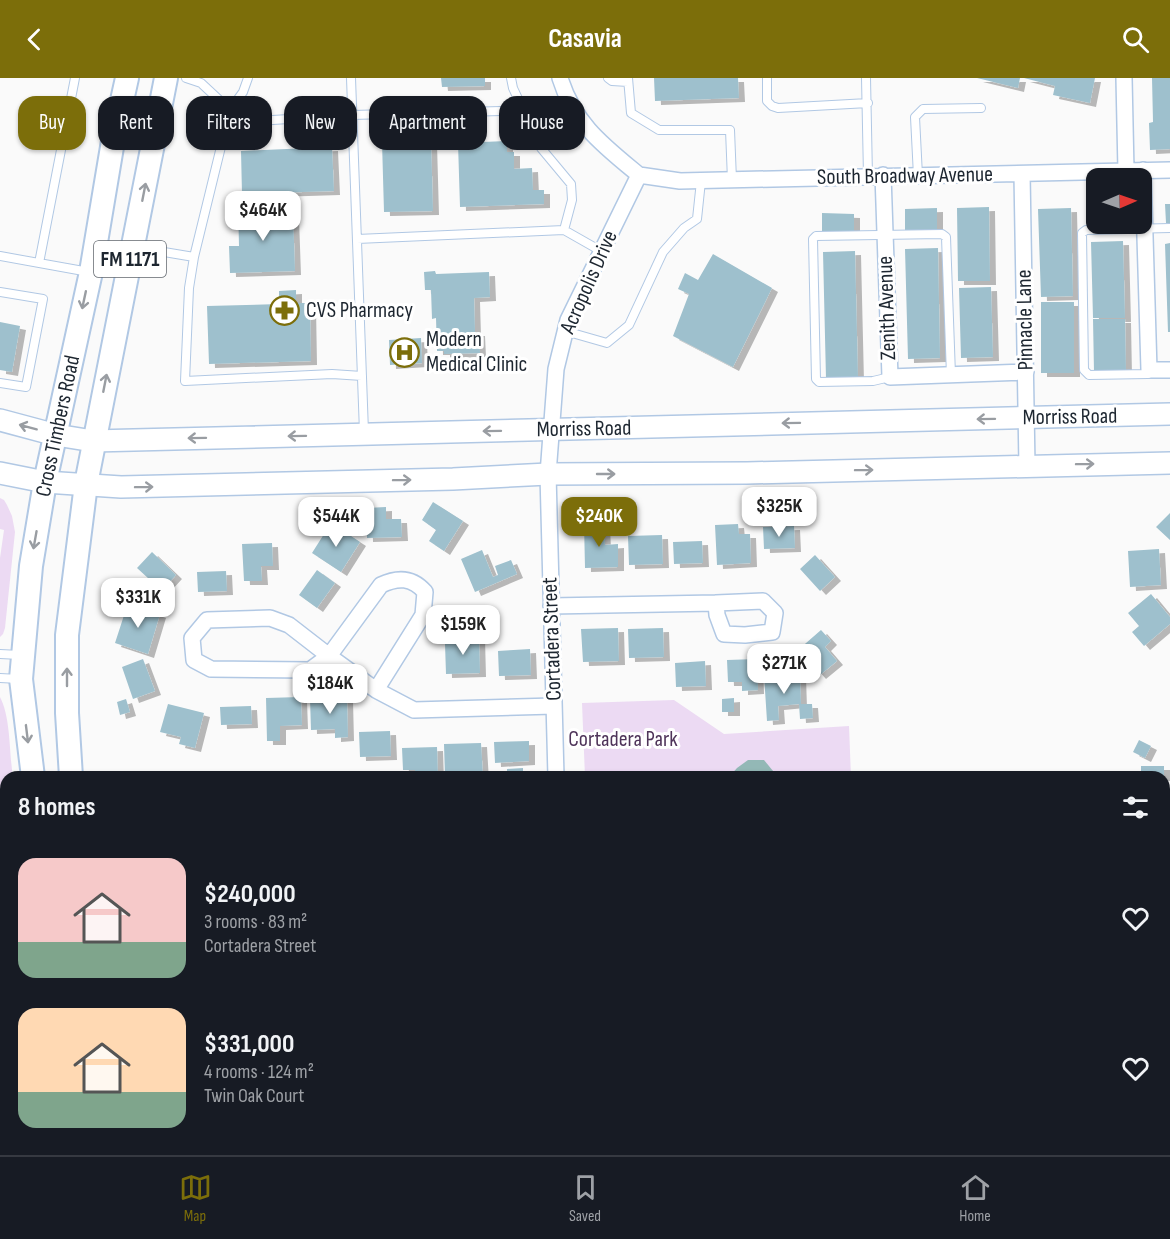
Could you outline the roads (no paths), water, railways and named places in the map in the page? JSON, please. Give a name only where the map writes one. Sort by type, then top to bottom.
[{"type":"main road","name":"Cross Timbers Road","points":[[32,771],[10,679],[11,655],[31,566],[45,482],[91,272],[113,141],[127,78]]},
{"type":"main road","name":"Cross Timbers Road","points":[[71,771],[67,713],[67,635],[86,484],[166,78]]},
{"type":"main road","name":"Morriss Road","points":[[0,420],[56,435],[93,441],[1170,414]]},
{"type":"main road","name":"Morriss Road","points":[[0,473],[45,482],[121,487],[453,479],[548,474],[747,473],[1170,463]]},
{"type":"street","points":[[560,78],[567,96]]},
{"type":"street","points":[[1124,78],[1126,168]]},
{"type":"street","points":[[585,125],[598,141],[639,175]]},
{"type":"street","name":"South Broadway Avenue","points":[[1152,170],[1170,170]]},
{"type":"street","name":"South Broadway Avenue","points":[[639,175],[680,182],[1086,172]]},
{"type":"street","name":"Pinnacle Lane","points":[[1022,174],[1027,466]]},
{"type":"street","name":"Acropolis Drive","points":[[550,429],[556,369],[568,320],[639,175]]},
{"type":"street","name":"Zenith Avenue","points":[[876,176],[885,235],[890,377],[1026,372]]},
{"type":"street","points":[[1145,234],[1149,370],[1170,370]]},
{"type":"street","name":"Cortadera Street","points":[[550,429],[548,474],[556,771]]},
{"type":"street","points":[[376,690],[423,615],[425,592],[406,578],[381,585],[329,656],[310,670],[211,669],[194,660],[192,638],[207,620],[270,618],[289,625],[329,656],[376,690],[414,710],[554,706]]},
{"type":"street","points":[[551,606],[716,603]]},
{"type":"lane","points":[[39,263],[75,78]]},
{"type":"lane","points":[[186,78],[201,84],[214,96]]},
{"type":"lane","points":[[240,96],[248,78]]},
{"type":"lane","points":[[351,78],[351,96]]},
{"type":"lane","points":[[511,78],[517,96]]},
{"type":"lane","points":[[608,78],[612,81],[628,80],[631,113],[659,130],[730,130],[732,180]]},
{"type":"lane","points":[[767,78],[767,101],[778,108],[868,103]]},
{"type":"lane","points":[[867,78],[876,176]]},
{"type":"lane","points":[[918,176],[915,117],[923,110],[981,108]]},
{"type":"lane","points":[[357,116],[499,111]]},
{"type":"lane","points":[[220,150],[194,257],[189,288],[184,381],[332,374],[362,376]]},
{"type":"lane","points":[[353,150],[364,434]]},
{"type":"lane","points":[[543,150],[571,184],[572,200],[564,230]]},
{"type":"lane","points":[[565,331],[607,343],[629,325],[663,252],[684,228],[696,219],[701,181]]},
{"type":"lane","points":[[1152,229],[1170,228]]},
{"type":"lane","points":[[357,239],[564,230],[601,250]]},
{"type":"lane","points":[[1086,230],[1082,233],[1084,370],[1089,375],[1148,374],[1149,370]]},
{"type":"lane","points":[[890,377],[873,381],[819,382],[816,379],[813,239],[816,236],[942,234],[946,237],[951,375]]},
{"type":"lane","points":[[133,246],[194,257]]},
{"type":"lane","points":[[0,256],[91,272]]},
{"type":"lane","points":[[0,292],[43,299],[26,387],[0,384]]},
{"type":"water","points":[[748,760],[764,760],[773,771],[734,771]]},
{"type":"place","name":"CVS Pharmacy","points":[[285,310]]},
{"type":"place","name":"Modern Medical Clinic","points":[[405,352]]},
{"type":"park label","name":"Cortadera Park","points":[[623,739]]}]
